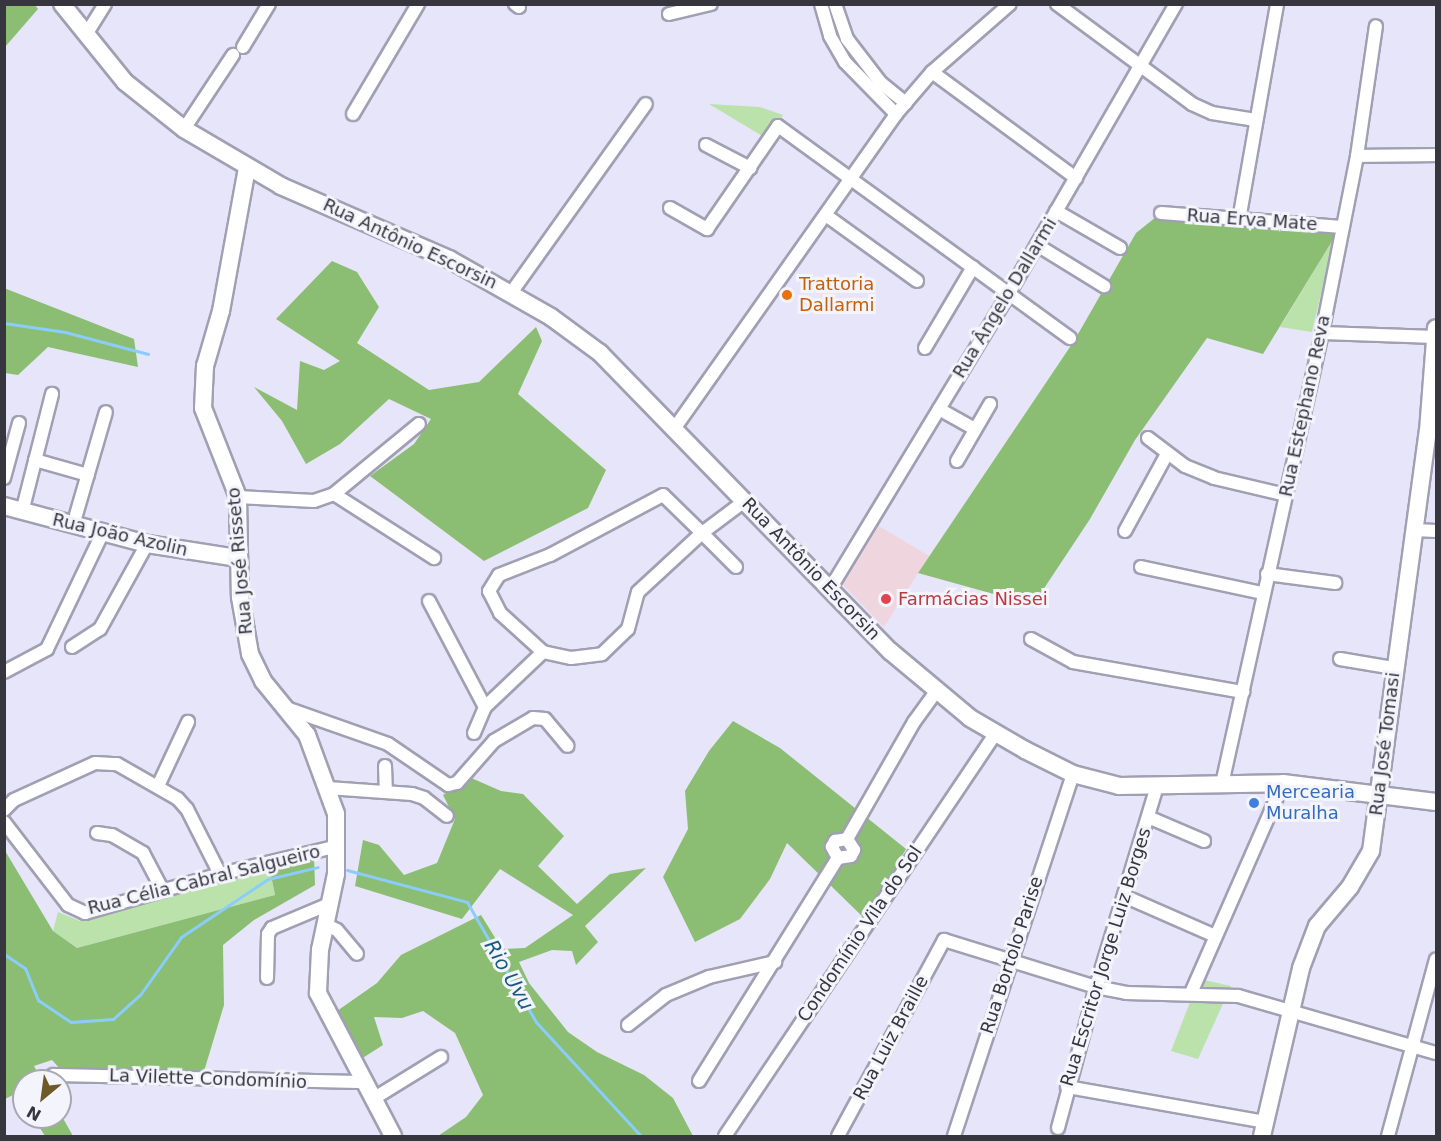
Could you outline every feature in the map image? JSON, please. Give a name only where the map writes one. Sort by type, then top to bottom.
[{"type":"main road","name":"Rua Antônio Escorsin","points":[[62,4],[125,82],[184,129],[247,168],[438,254],[511,293],[600,353],[746,500],[830,589],[936,692],[996,733],[1073,774],[1119,786],[1283,783],[1437,802]]},
{"type":"main road","name":"Rua José Risseto","points":[[247,168],[202,389],[203,408],[238,497],[237,558],[250,654],[281,707],[307,735],[336,814],[338,846],[317,976],[318,993],[393,1137]]},
{"type":"main road","name":"Rua José Tomasi","points":[[1264,1129],[1301,968],[1317,926],[1350,887],[1371,851],[1394,668],[1428,431],[1436,334]]},
{"type":"main road","name":"Rua João Azolin","points":[[9,508],[147,544],[237,558]]},
{"type":"street","points":[[87,33],[105,4]]},
{"type":"street","points":[[243,47],[269,4]]},
{"type":"street","points":[[353,114],[418,4]]},
{"type":"street","points":[[669,14],[711,4]]},
{"type":"street","points":[[822,4],[830,36],[857,75],[896,114]]},
{"type":"street","points":[[835,4],[847,39],[867,66],[906,103]]},
{"type":"street","points":[[674,429],[827,216],[896,114],[932,72],[1010,4]]},
{"type":"street","points":[[1057,4],[1192,104],[1212,113],[1255,120]]},
{"type":"street","name":"Rua Ângelo Dallarmi","points":[[830,589],[1009,293],[1176,4]]},
{"type":"street","points":[[1239,220],[1277,4]]},
{"type":"street","name":"Rua Estephano Reva","points":[[1222,784],[1322,333],[1357,156],[1376,26]]},
{"type":"street","points":[[184,129],[233,55]]},
{"type":"street","points":[[857,75],[867,66]]},
{"type":"street","points":[[932,72],[1076,178]]},
{"type":"street","points":[[511,293],[646,104]]},
{"type":"street","points":[[670,208],[707,229],[778,126],[1070,339]]},
{"type":"street","points":[[706,145],[750,168]]},
{"type":"street","points":[[1357,156],[1437,155]]},
{"type":"street","points":[[1056,211],[1120,249]]},
{"type":"street","name":"Rua Erva Mate","points":[[1161,213],[1342,227]]},
{"type":"street","points":[[827,216],[917,281]]},
{"type":"street","points":[[1037,245],[1104,286]]},
{"type":"street","points":[[925,348],[973,267]]},
{"type":"street","points":[[1322,333],[1436,334]]},
{"type":"street","points":[[9,508],[35,460],[52,394]]},
{"type":"street","points":[[957,461],[990,404]]},
{"type":"street","points":[[939,409],[975,429]]},
{"type":"street","points":[[76,515],[106,412]]},
{"type":"street","points":[[4,478],[19,423]]},
{"type":"street","points":[[238,497],[314,501],[334,494],[419,424]]},
{"type":"street","points":[[1148,438],[1167,454],[1214,478],[1286,495]]},
{"type":"street","points":[[1125,531],[1167,454]]},
{"type":"street","points":[[35,460],[88,475]]},
{"type":"street","points":[[334,494],[434,558]]},
{"type":"street","points":[[736,567],[702,533],[663,495],[550,555],[499,575],[489,591],[500,613],[543,652],[556,657],[585,658],[616,645],[628,629],[638,592],[702,533],[746,500]]},
{"type":"street","points":[[1414,530],[1437,531]]},
{"type":"street","points":[[4,672],[47,649],[102,534]]},
{"type":"street","points":[[72,647],[100,629],[147,544]]},
{"type":"street","points":[[1141,567],[1263,593]]},
{"type":"street","points":[[1267,574],[1335,583]]},
{"type":"street","points":[[429,601],[485,707]]},
{"type":"street","points":[[1031,639],[1083,664],[1243,693]]},
{"type":"street","points":[[474,733],[485,707],[543,652]]},
{"type":"street","points":[[1340,659],[1394,668]]},
{"type":"street","points":[[699,1081],[838,858],[832,847],[841,838],[847,839],[914,722],[936,692]]},
{"type":"street","points":[[281,707],[388,744],[448,785],[458,783],[494,741],[533,718],[546,718],[568,746]]},
{"type":"street","points":[[158,786],[188,722]]},
{"type":"street","name":"Condomínio Vila do Sol","points":[[725,1137],[996,733]]},
{"type":"street","points":[[4,810],[14,800],[32,790],[104,760],[158,786],[187,809],[220,874]]},
{"type":"street","points":[[385,766],[386,792]]},
{"type":"street","name":"Rua Bortolo Parise","points":[[954,1137],[1010,958],[1073,774]]},
{"type":"street","points":[[1191,993],[1283,783]]},
{"type":"street","name":"Rua Escritor Jorge Luiz Borges","points":[[1058,1128],[1067,1087],[1156,786]]},
{"type":"street","points":[[328,788],[386,792],[424,798],[447,816]]},
{"type":"street","points":[[1148,817],[1204,841]]},
{"type":"street","name":"Rua Célia Cabral Salgueiro","points":[[4,822],[58,893],[77,911],[85,914],[220,874],[338,846]]},
{"type":"street","points":[[97,833],[112,835],[143,853],[163,891]]},
{"type":"street","points":[[1124,896],[1215,936]]},
{"type":"street","points":[[267,978],[268,934],[272,928],[329,904]]},
{"type":"street","points":[[325,924],[337,930],[357,954]]},
{"type":"street","name":"Rua Luiz Braille","points":[[838,1137],[944,940],[1010,958]]},
{"type":"street","points":[[1010,958],[1096,987],[1126,993],[1238,996],[1437,1053]]},
{"type":"street","points":[[1388,1137],[1437,959]]},
{"type":"street","points":[[628,1025],[666,995],[709,977],[775,962]]},
{"type":"street","points":[[373,1100],[441,1057]]},
{"type":"street","name":"La Vilette Condomínio","points":[[72,1075],[363,1082]]},
{"type":"street","points":[[1067,1087],[1264,1129]]},
{"type":"shaded area","points":[[879,526],[929,556],[884,627],[843,585]]},
{"type":"green space","points":[[5,4],[35,5],[38,9],[5,47]]},
{"type":"green space","points":[[709,104],[760,107],[783,115],[769,140]]},
{"type":"green space","points":[[1161,213],[1335,230],[1334,238],[1263,354],[1207,338],[1135,440],[1090,519],[1033,605],[918,573],[1074,341],[1136,233]]},
{"type":"green space","points":[[1334,238],[1312,332],[1280,327]]},
{"type":"green space","points":[[332,261],[357,272],[379,307],[357,343],[429,390],[479,382],[536,327],[542,341],[518,394],[606,470],[588,508],[484,561],[370,476],[414,444],[431,419],[389,399],[340,444],[306,464],[282,421],[254,387],[297,410],[300,361],[324,370],[340,361],[276,319]]},
{"type":"green space","points":[[4,288],[134,339],[138,367],[48,347],[18,375],[5,373]]},
{"type":"green space","points":[[733,721],[780,748],[906,849],[865,919],[787,843],[770,879],[740,919],[695,942],[663,877],[688,829],[685,791],[709,751]]},
{"type":"green space","points":[[469,777],[501,791],[523,794],[564,836],[538,866],[577,904],[610,874],[646,868],[585,926],[598,942],[576,965],[572,951],[552,950],[519,962],[529,983],[568,1032],[597,1052],[644,1075],[673,1098],[693,1136],[438,1136],[466,1117],[483,1095],[455,1033],[423,1011],[402,1018],[374,1017],[383,1045],[358,1061],[337,1011],[377,983],[401,955],[481,915],[502,949],[525,948],[573,915],[500,869],[462,919],[355,886],[363,840],[379,845],[404,875],[437,863],[455,819],[443,795]]},
{"type":"green space","points":[[4,849],[53,931],[77,948],[275,895],[269,865],[314,856],[315,885],[254,920],[223,945],[224,1005],[202,1078],[72,1071],[60,1069],[52,1060],[34,1066],[36,1069],[12,1069],[12,1096],[5,1099]]},
{"type":"green space","points":[[269,865],[275,895],[77,948],[53,931],[58,912],[80,921]]},
{"type":"green space","points":[[1199,979],[1231,986],[1198,1059],[1171,1051]]},
{"type":"green space","points":[[41,1129],[69,1129],[73,1136],[45,1136]]},
{"type":"waterway","points":[[4,323],[65,332],[148,354]]},
{"type":"waterway","name":"Rio Uvu","points":[[4,954],[25,968],[38,1000],[71,1022],[113,1019],[140,995],[181,937],[268,879],[318,867]]},
{"type":"waterway","name":"Rio Uvu","points":[[347,870],[467,902],[536,1022],[641,1136]]},
{"type":"place","name":"Trattoria Dallarmi","points":[[787,295]]},
{"type":"place","name":"Farmácias Nissei","points":[[886,599]]},
{"type":"place","name":"Mercearia Muralha","points":[[1254,803]]}]
